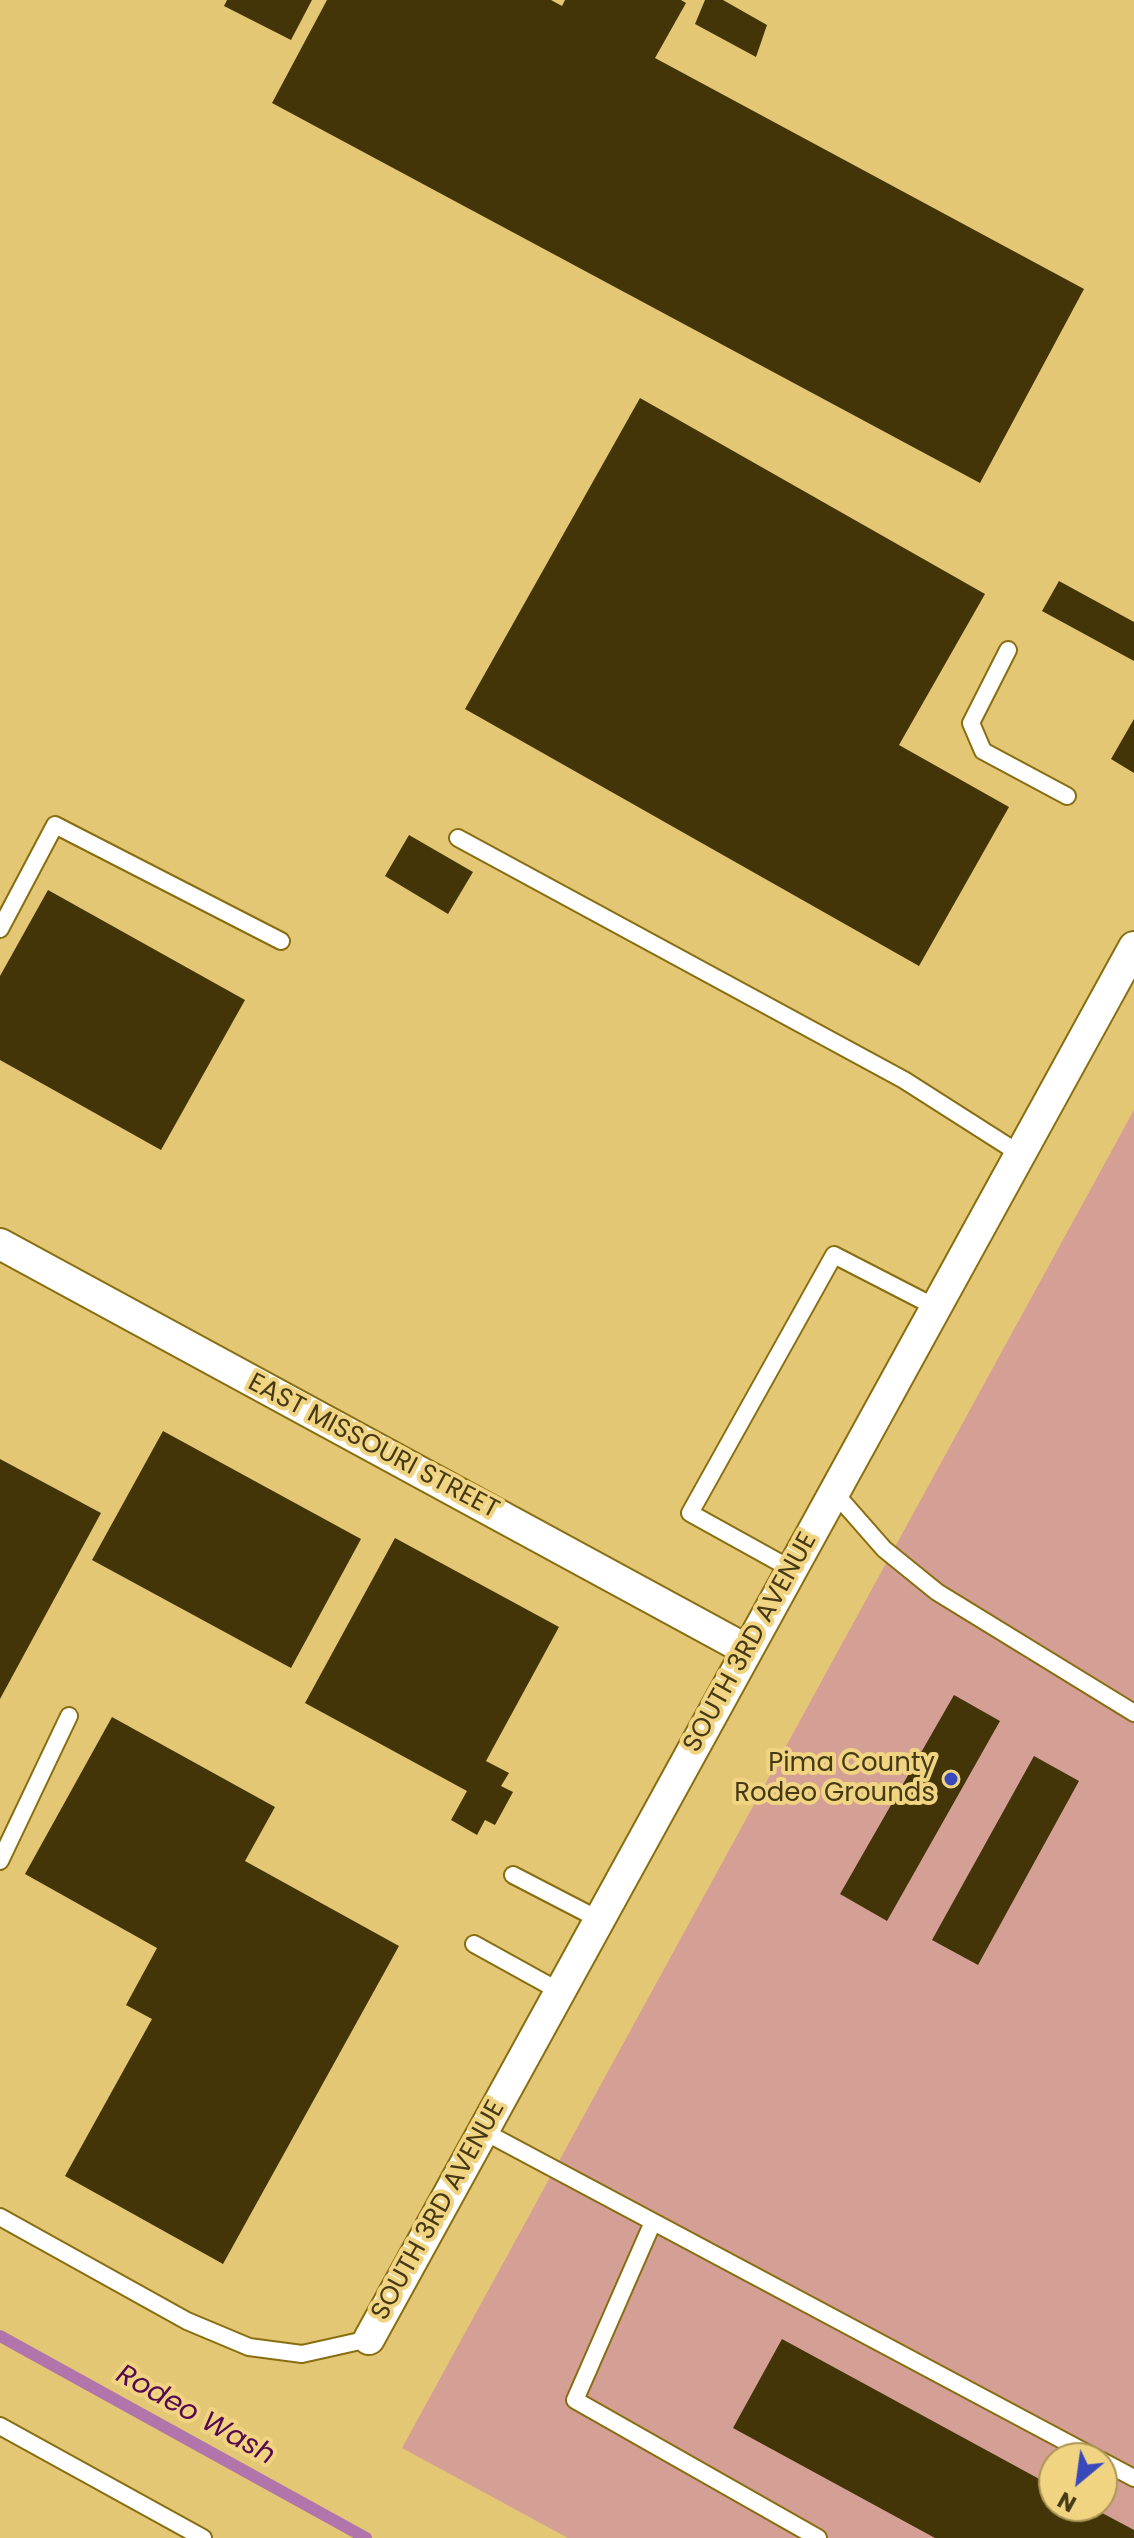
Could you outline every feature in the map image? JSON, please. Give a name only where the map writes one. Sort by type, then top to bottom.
[{"type":"street","name":"SOUTH 3RD AVENUE","points":[[369,2339],[1134,947]]},
{"type":"street","name":"EAST MISSOURI STREET","points":[[0,1244],[747,1650]]},
{"type":"lane","points":[[1008,650],[971,723],[983,751],[1067,796]]},
{"type":"lane","points":[[0,929],[55,825],[281,941]]},
{"type":"lane","points":[[458,838],[904,1080],[1020,1154]]},
{"type":"lane","points":[[791,1569],[690,1513],[834,1255],[935,1307]]},
{"type":"lane","points":[[834,1492],[884,1549],[937,1592],[1134,1713]]},
{"type":"lane","points":[[0,1861],[69,1716]]},
{"type":"lane","points":[[513,1875],[598,1919]]},
{"type":"lane","points":[[474,1944],[559,1991]]},
{"type":"lane","points":[[483,2131],[1066,2442]]},
{"type":"lane","points":[[0,2217],[187,2321],[249,2347],[302,2354],[369,2339]]},
{"type":"lane","points":[[653,2222],[575,2400],[818,2538]]},
{"type":"lane","points":[[0,2426],[203,2538]]},
{"type":"shaded area","name":"Pima County Rodeo Grounds","points":[[1134,1110],[1134,2538],[568,2538],[402,2448]]},
{"type":"building","points":[[227,0],[312,0],[291,40],[224,6]]},
{"type":"building","points":[[327,0],[551,0],[562,6],[565,0],[681,0],[686,3],[655,58],[1084,289],[980,483],[272,103]]},
{"type":"building","points":[[705,0],[723,0],[767,25],[756,57],[695,24]]},
{"type":"building","points":[[640,398],[985,594],[899,745],[1009,807],[919,966],[465,709]]},
{"type":"building","points":[[1059,581],[1134,622],[1134,661],[1042,611]]},
{"type":"building","points":[[1134,719],[1134,773],[1111,759]]},
{"type":"building","points":[[409,835],[473,872],[448,914],[385,876]]},
{"type":"building","points":[[48,890],[245,1000],[161,1150],[0,1060],[0,976]]},
{"type":"building","points":[[163,1431],[361,1539],[291,1668],[92,1560]]},
{"type":"building","points":[[0,1459],[101,1513],[0,1699]]},
{"type":"building","points":[[395,1538],[559,1627],[486,1761],[509,1773],[501,1786],[513,1792],[495,1825],[485,1820],[477,1835],[451,1820],[467,1791],[305,1703]]},
{"type":"building","points":[[954,1695],[1000,1721],[887,1921],[840,1894]]},
{"type":"building","points":[[112,1717],[275,1807],[245,1861],[399,1946],[223,2264],[65,2176],[152,2019],[126,2005],[157,1948],[25,1874]]},
{"type":"building","points":[[1034,1756],[1079,1781],[978,1965],[932,1940]]},
{"type":"building","points":[[782,2339],[1038,2478],[1038,2522],[1118,2521],[1134,2530],[1134,2538],[935,2538],[733,2428]]},
{"type":"waterway","name":"Rodeo Wash","points":[[0,2336],[366,2538]]},
{"type":"place","name":"Pima County Rodeo Grounds","points":[[951,1779]]}]
